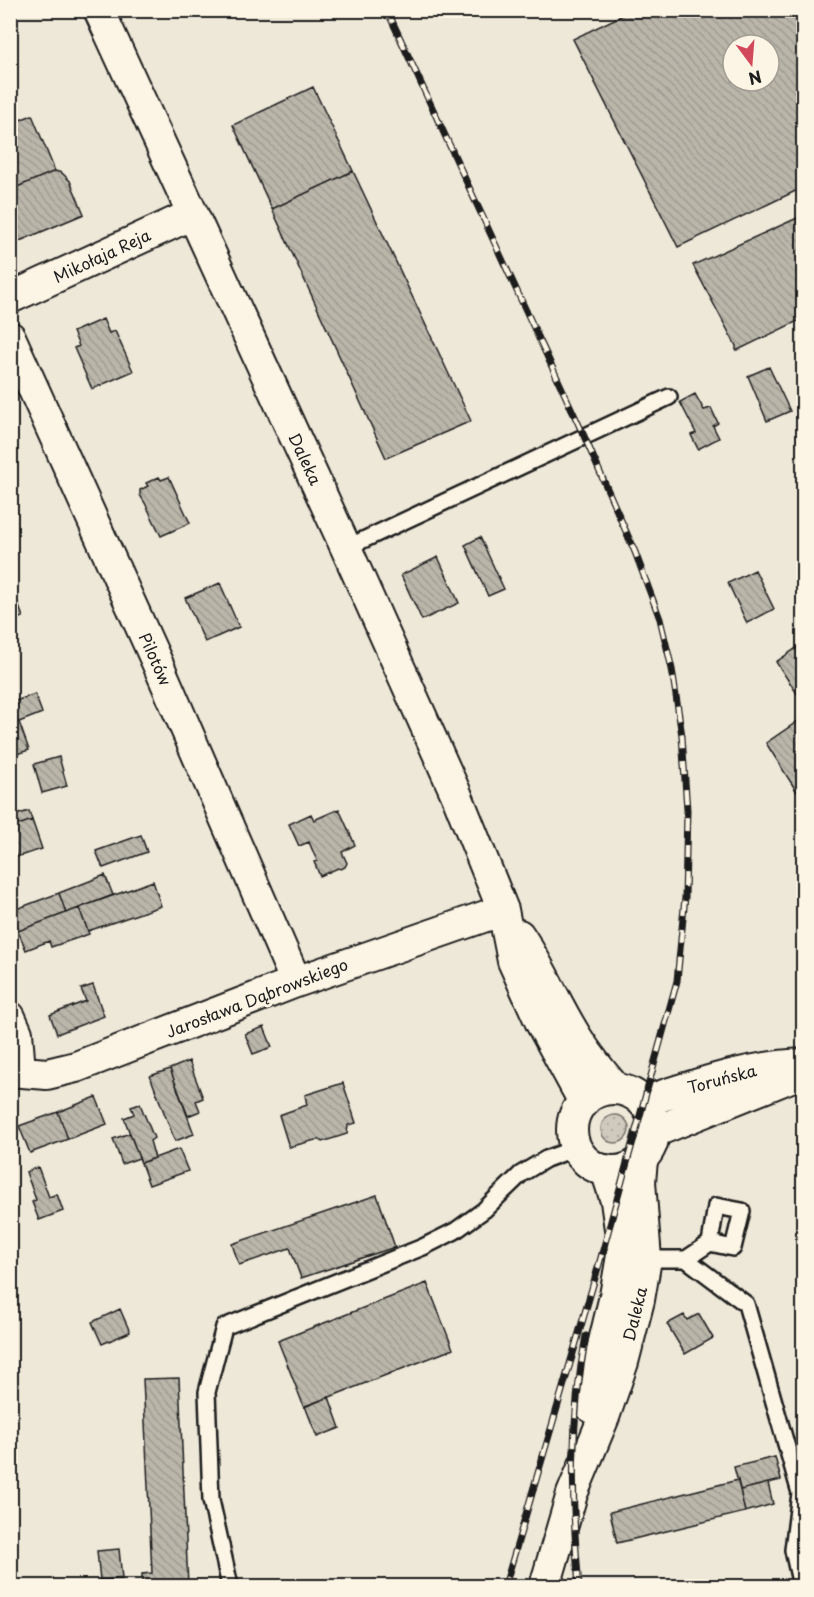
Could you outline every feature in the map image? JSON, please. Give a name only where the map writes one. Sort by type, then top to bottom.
[{"type":"street","name":"Daleka","points":[[99,10],[346,548],[457,796],[503,910],[532,955],[579,1041],[599,1070],[616,1089]]},
{"type":"street","name":"Mikołaja Reja","points":[[10,298],[193,214]]},
{"type":"street","name":"Pilotów","points":[[10,337],[160,669],[296,982]]},
{"type":"street","name":"Daleka","points":[[503,910],[513,961],[541,1023],[584,1102]]},
{"type":"street","name":"Jarosława Dąbrowskiego","points":[[15,1071],[47,1074],[76,1067],[296,982],[503,910]]},
{"type":"street","points":[[10,1017],[17,1034],[15,1071]]},
{"type":"street","name":"Toruńska","points":[[643,1102],[729,1075],[781,1065],[804,1064]]},
{"type":"street","name":"Toruńska","points":[[654,1132],[804,1072]]},
{"type":"street","points":[[616,1089],[630,1093],[643,1102],[652,1118],[654,1132],[650,1148],[642,1160],[630,1168],[616,1171],[593,1166],[584,1159],[576,1148],[572,1133],[574,1119],[584,1102],[593,1095],[616,1089]]},
{"type":"street","name":"Daleka","points":[[545,1587],[584,1462],[599,1362],[615,1296],[635,1255],[642,1160]]},
{"type":"street","name":"Daleka","points":[[606,1170],[635,1255]]},
{"type":"lane","points":[[346,548],[669,397]]},
{"type":"lane","points":[[230,1587],[212,1500],[207,1392],[224,1327],[423,1247],[455,1231],[484,1209],[521,1174],[546,1159],[576,1148]]},
{"type":"lane","points":[[686,1259],[710,1243]]},
{"type":"lane","points":[[635,1255],[686,1259],[746,1304],[802,1493],[793,1550],[801,1587]]},
{"type":"shaded area","points":[[615,1115],[625,1119],[629,1129],[625,1139],[615,1143],[605,1139],[601,1129],[605,1119]]},
{"type":"building","points":[[633,10],[804,10],[804,187],[678,247],[573,39]]},
{"type":"building","points":[[313,87],[353,171],[272,209],[233,125]]},
{"type":"building","points":[[32,115],[55,171],[10,190],[10,124]]},
{"type":"building","points":[[55,171],[62,173],[70,181],[84,214],[10,245],[10,190]]},
{"type":"building","points":[[353,171],[471,421],[386,458],[272,209]]},
{"type":"building","points":[[804,215],[804,318],[736,350],[736,346],[693,265]]},
{"type":"building","points":[[103,319],[109,333],[115,331],[133,371],[92,389],[74,348],[79,346],[73,332]]},
{"type":"building","points":[[769,367],[790,411],[767,421],[748,376]]},
{"type":"building","points":[[695,394],[704,410],[711,408],[718,423],[713,426],[719,438],[698,449],[691,435],[696,433],[680,402]]},
{"type":"building","points":[[159,477],[161,480],[169,477],[190,523],[161,536],[140,495],[140,490],[148,486],[146,483]]},
{"type":"building","points":[[480,537],[504,589],[488,596],[465,545]]},
{"type":"building","points":[[438,557],[459,603],[422,620],[401,575]]},
{"type":"building","points":[[755,570],[774,609],[747,623],[728,583]]},
{"type":"building","points":[[220,583],[239,627],[205,642],[185,598]]},
{"type":"building","points":[[16,598],[23,617],[10,621],[10,600]]},
{"type":"building","points":[[804,643],[804,704],[776,662]]},
{"type":"building","points":[[35,694],[42,713],[14,724],[10,714],[10,703]]},
{"type":"building","points":[[804,717],[804,788],[797,792],[766,743]]},
{"type":"building","points":[[19,722],[29,750],[10,756],[10,725]]},
{"type":"building","points":[[59,757],[67,786],[42,793],[34,764]]},
{"type":"building","points":[[10,794],[19,814],[29,811],[32,820],[10,828]]},
{"type":"building","points":[[339,809],[355,845],[342,852],[347,863],[345,867],[320,876],[309,842],[299,846],[289,824],[311,814],[314,820]]},
{"type":"building","points":[[32,820],[42,849],[16,857],[14,851],[10,853],[10,828]]},
{"type":"building","points":[[141,835],[147,852],[103,868],[96,851]]},
{"type":"building","points":[[105,875],[113,895],[66,913],[59,893]]},
{"type":"building","points":[[153,881],[161,906],[88,931],[79,908]]},
{"type":"building","points":[[59,893],[66,913],[18,931],[11,911]]},
{"type":"building","points":[[79,908],[89,934],[51,947],[49,941],[26,950],[18,931]]},
{"type":"building","points":[[93,985],[104,1016],[57,1034],[50,1015],[86,1001],[81,989]]},
{"type":"building","points":[[264,1027],[272,1047],[253,1054],[245,1034]]},
{"type":"building","points":[[189,1061],[203,1098],[196,1101],[200,1111],[188,1116],[170,1069]]},
{"type":"building","points":[[170,1069],[194,1134],[175,1141],[150,1076]]},
{"type":"building","points":[[343,1083],[356,1123],[348,1125],[347,1134],[322,1142],[319,1139],[289,1147],[279,1115],[307,1105],[305,1095]]},
{"type":"building","points":[[96,1097],[107,1124],[68,1139],[58,1112]]},
{"type":"building","points":[[140,1104],[154,1138],[150,1141],[155,1158],[141,1163],[124,1118],[134,1114],[131,1107]]},
{"type":"building","points":[[58,1112],[68,1139],[30,1153],[19,1126]]},
{"type":"building","points":[[130,1133],[139,1158],[122,1164],[113,1139]]},
{"type":"building","points":[[179,1149],[188,1171],[149,1185],[141,1163]]},
{"type":"building","points":[[38,1167],[49,1197],[57,1194],[63,1211],[39,1220],[32,1202],[36,1200],[26,1172]]},
{"type":"building","points":[[377,1195],[395,1247],[301,1278],[290,1248],[239,1265],[232,1244]]},
{"type":"building","points":[[427,1283],[453,1349],[304,1407],[278,1341]]},
{"type":"building","points":[[120,1309],[130,1332],[102,1344],[92,1322]]},
{"type":"building","points":[[699,1314],[713,1338],[685,1354],[667,1324],[684,1315],[687,1320]]},
{"type":"building","points":[[179,1378],[188,1586],[142,1586],[142,1574],[152,1573],[143,1379]]},
{"type":"building","points":[[329,1397],[340,1428],[317,1437],[305,1406]]},
{"type":"building","points":[[775,1457],[781,1480],[740,1490],[734,1467]]},
{"type":"building","points":[[738,1480],[745,1512],[617,1543],[610,1512]]},
{"type":"building","points":[[768,1483],[773,1504],[745,1512],[740,1490]]},
{"type":"building","points":[[119,1549],[122,1579],[100,1580],[97,1551]]},
{"type":"railway","points":[[387,10],[584,436],[635,552],[660,619],[672,669],[682,736],[687,810],[685,897],[677,981],[600,1261],[505,1586]]},
{"type":"railway","points":[[579,1586],[573,1492],[577,1398],[586,1336]]}]
